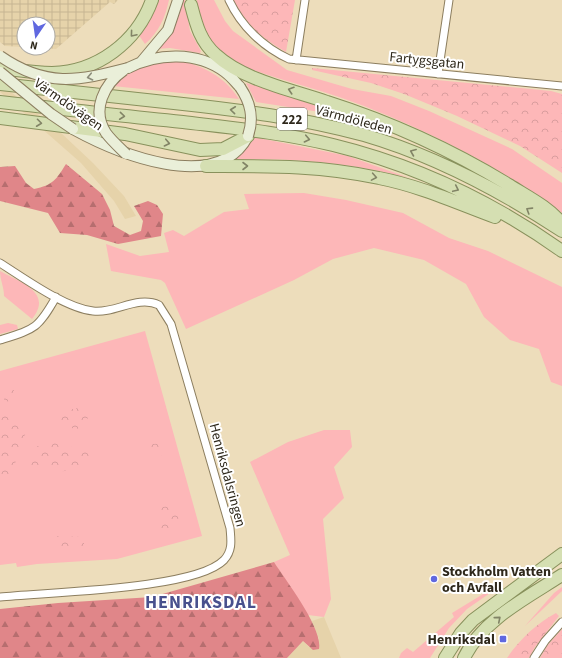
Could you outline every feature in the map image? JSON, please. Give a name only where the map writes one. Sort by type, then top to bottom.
[{"type":"main road","points":[[0,68],[52,73],[74,69],[94,63],[120,47],[134,34],[144,18],[152,0]]},
{"type":"main road","points":[[142,61],[168,30],[178,0]]},
{"type":"main road","points":[[191,2],[192,18],[198,39],[215,66]]},
{"type":"main road","points":[[191,2],[200,36],[206,46],[216,56],[236,69],[270,83],[363,113],[416,134],[474,164],[531,199],[558,219],[562,224]]},
{"type":"main road","name":"Värmdövägen","points":[[0,56],[8,62],[37,74],[60,79],[81,79],[128,68]]},
{"type":"main road","points":[[206,166],[238,151],[248,136],[252,114],[249,103],[240,87],[226,73],[215,66],[200,60],[179,56],[142,61],[128,68],[115,78],[101,100],[100,113],[106,132],[126,154],[173,165],[206,166],[296,166],[381,178],[469,205],[528,228]]},
{"type":"main road","name":"Värmdövägen","points":[[0,72],[51,114],[73,129],[101,144],[126,154]]},
{"type":"main road","points":[[226,73],[270,83]]},
{"type":"main road","name":"Värmdöleden","points":[[0,84],[270,114],[365,136],[409,150],[475,179],[530,210],[562,231]]},
{"type":"main road","name":"222","points":[[0,102],[236,128],[302,138],[333,145],[397,164],[452,187],[485,203],[528,228],[562,251]]},
{"type":"main road","points":[[0,118],[125,134],[200,150],[223,149],[248,136]]},
{"type":"main road","points":[[445,658],[461,633],[473,620],[562,554]]},
{"type":"main road","points":[[464,658],[480,635],[495,621],[517,604],[562,575]]},
{"type":"main road","points":[[440,658],[453,635],[466,620],[483,605],[494,598],[501,598]]},
{"type":"street","name":"Fartygsgatan","points":[[229,0],[242,23],[256,37],[280,54],[296,60],[558,86],[562,90]]},
{"type":"street","points":[[296,60],[305,0]]},
{"type":"street","points":[[438,74],[449,0]]},
{"type":"street","name":"Henriksdalsringen","points":[[0,263],[72,306],[95,312],[139,302],[153,302],[159,305],[167,316],[185,369],[230,528],[232,544],[229,553],[219,564],[205,572],[125,587],[0,597]]},
{"type":"street","points":[[0,340],[34,328],[46,314],[56,297]]},
{"type":"street","points":[[534,658],[545,641],[562,622]]},
{"type":"shaded area","points":[[0,0],[118,0],[114,4],[110,2],[56,49],[56,16],[16,16],[16,47],[5,46],[0,42]]},
{"type":"shaded area","points":[[0,83],[60,132],[93,163],[124,196],[136,216],[125,219],[114,201],[81,163],[0,92]]},
{"type":"shaded area","points":[[324,617],[341,658],[287,658],[303,641],[309,647],[319,639],[312,621]]},
{"type":"green space","points":[[156,0],[169,0],[166,13],[161,24],[154,35],[145,44],[138,34]]},
{"type":"green space","points":[[182,0],[185,0],[190,31],[201,51],[200,53],[170,48],[157,49],[173,26]]},
{"type":"green space","points":[[197,0],[214,0],[225,21],[233,31],[287,70],[352,89],[391,96],[429,111],[512,149],[562,183],[562,213],[537,195],[484,162],[429,134],[342,98],[267,75],[235,63],[218,50],[206,36],[199,20]]},
{"type":"green space","points":[[233,0],[295,0],[286,52],[262,36],[244,17]]},
{"type":"green space","points":[[177,60],[196,65],[220,78],[239,99],[113,86],[127,74],[142,67]]},
{"type":"green space","points":[[312,68],[551,91],[562,94],[562,173],[520,146],[457,116],[404,94],[371,83],[312,70]]},
{"type":"green space","points":[[246,83],[295,97],[403,135],[320,112],[256,102]]},
{"type":"green space","points":[[254,137],[348,156],[409,178],[365,168],[321,162],[277,159],[232,160],[243,151]]},
{"type":"green space","points":[[66,164],[102,194],[110,210],[114,226],[130,235],[141,231],[143,221],[134,206],[148,201],[157,205],[163,214],[161,236],[118,244],[87,235],[60,233],[48,213],[0,201],[0,167],[15,166],[26,183],[34,189],[50,184]]},
{"type":"green space","points":[[304,193],[346,200],[403,213],[449,238],[488,251],[562,287],[562,386],[551,382],[539,349],[510,340],[484,317],[466,284],[424,260],[374,248],[333,259],[294,280],[186,329],[165,283],[161,280],[111,271],[106,244],[140,256],[169,252],[164,233],[173,230],[184,236],[224,212],[249,209],[244,194]]},
{"type":"green space","points":[[0,271],[24,284],[37,295],[39,302],[38,310],[32,319],[4,296]]},
{"type":"green space","points":[[8,323],[17,325],[18,329],[0,334],[0,325]]},
{"type":"green space","points":[[145,331],[202,536],[117,559],[37,564],[17,567],[16,563],[0,565],[0,371]]},
{"type":"green space","points":[[12,385],[16,397],[14,400],[5,402],[3,396],[0,396],[0,388]]},
{"type":"green space","points":[[78,402],[90,405],[87,413],[90,414],[84,425],[81,424],[77,430],[57,422],[65,407],[76,410]]},
{"type":"green space","points":[[0,410],[28,426],[8,484],[0,487]]},
{"type":"green space","points":[[324,430],[350,430],[352,447],[334,467],[344,498],[323,519],[331,599],[324,617],[308,615],[274,562],[290,555],[250,462],[288,442]]},
{"type":"green space","points":[[148,438],[152,440],[154,444],[159,443],[162,455],[151,458],[149,450],[143,451],[139,440]]},
{"type":"green space","points":[[46,441],[89,451],[92,458],[84,464],[68,471],[43,469],[26,464],[34,446],[41,446]]},
{"type":"green space","points":[[173,504],[175,512],[178,512],[179,527],[158,533],[156,526],[159,523],[159,517],[162,516],[160,508]]},
{"type":"green space","points":[[55,536],[84,537],[84,548],[56,549]]},
{"type":"green space","points":[[274,562],[310,617],[319,640],[319,649],[313,650],[303,641],[287,658],[0,658],[0,609],[58,603],[152,597]]},
{"type":"green space","points":[[562,587],[562,591],[525,626],[554,593]]},
{"type":"green space","points":[[493,588],[493,591],[467,609],[449,628],[430,658],[399,658],[401,653],[407,648],[413,652],[454,617],[452,613]]},
{"type":"green space","points":[[556,613],[559,616],[535,647],[529,658],[507,658],[529,632]]},
{"type":"green space","points":[[562,629],[562,658],[540,658],[547,646]]},
{"type":"place","name":"Stockholm Vatten och Avfall","points":[[434,579]]},
{"type":"place","name":"Henriksdal","points":[[503,639]]},
{"type":"district","name":"HENRIKSDAL","points":[[201,602]]}]
